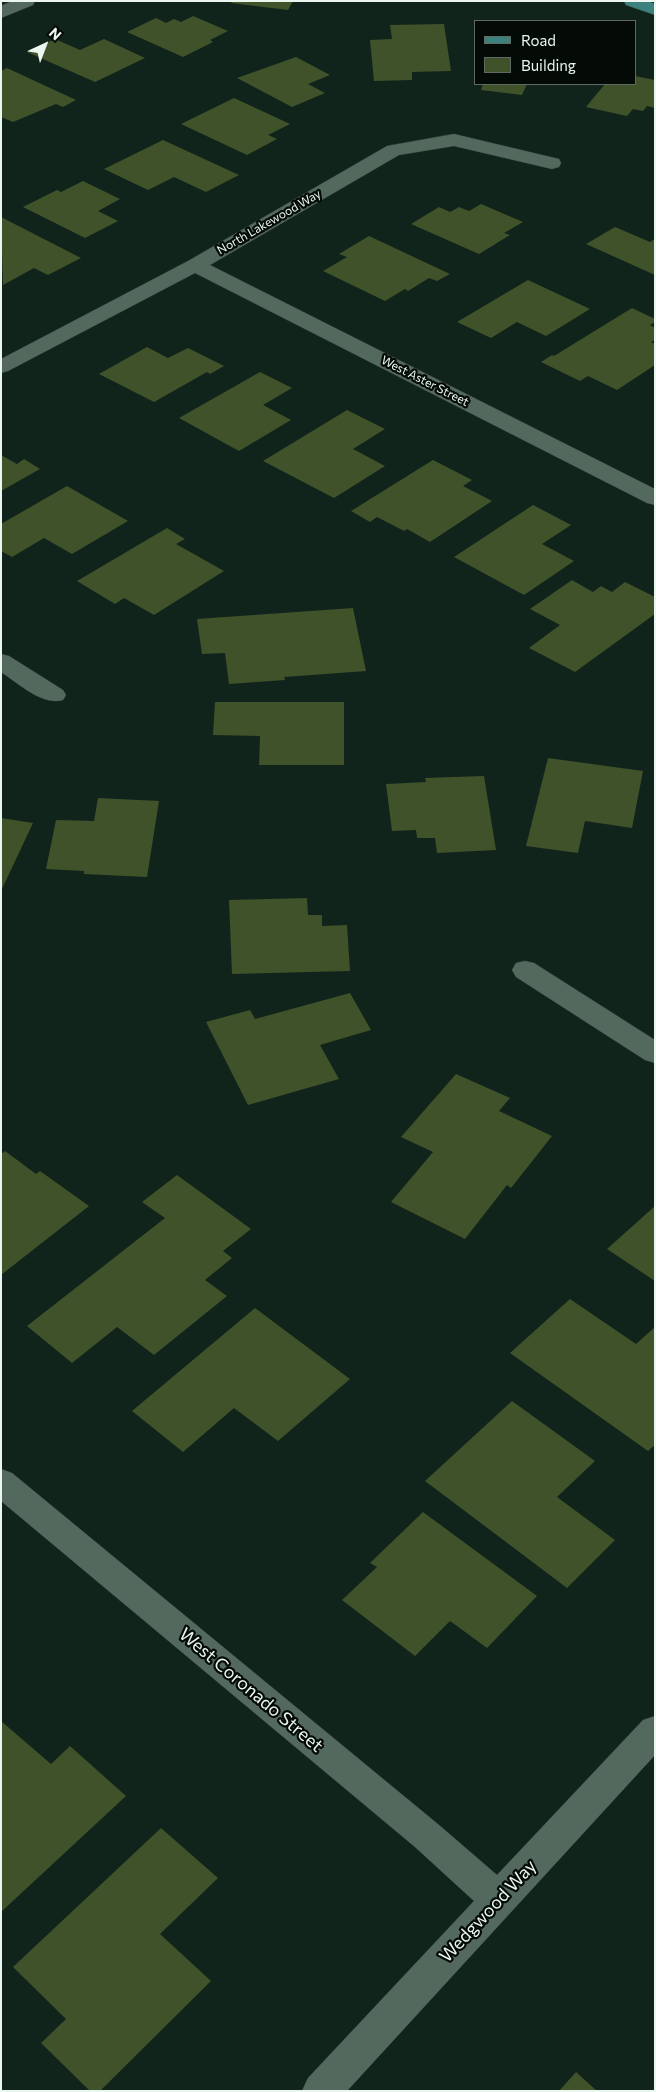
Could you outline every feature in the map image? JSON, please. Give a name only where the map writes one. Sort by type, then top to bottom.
[{"type":"main road","points":[[632,1],[655,10]]},
{"type":"street","points":[[1,13],[27,1]]},
{"type":"street","name":"North Lakewood Way","points":[[1,367],[194,265],[394,150],[454,140],[552,163]]},
{"type":"street","name":"West Aster Street","points":[[194,265],[655,498]]},
{"type":"street","points":[[1,661],[54,695]]},
{"type":"street","points":[[525,970],[655,1053]]},
{"type":"street","name":"West Coronado Street","points":[[1,1482],[419,1830],[499,1900]]},
{"type":"street","name":"Wedgwood Way","points":[[321,2091],[655,1731]]},
{"type":"building","points":[[233,1],[293,1],[288,10],[231,3]]},
{"type":"building","points":[[193,16],[228,31],[210,40],[213,42],[183,57],[127,32],[156,18],[166,23],[174,19],[181,22]]},
{"type":"building","points":[[444,24],[451,71],[412,72],[412,80],[374,81],[370,40],[392,39],[390,25]]},
{"type":"building","points":[[55,39],[80,50],[104,39],[145,58],[95,82],[27,52]]},
{"type":"building","points":[[296,57],[330,75],[308,84],[325,93],[292,107],[237,78]]},
{"type":"building","points":[[7,68],[76,100],[63,107],[56,104],[13,122],[1,117],[1,71]]},
{"type":"building","points":[[636,76],[655,80],[655,108],[647,106],[643,111],[633,109],[627,116],[586,107],[604,85],[636,85]]},
{"type":"building","points":[[483,85],[527,85],[522,95],[481,90]]},
{"type":"building","points":[[234,98],[290,124],[268,135],[277,139],[247,155],[181,124]]},
{"type":"building","points":[[163,140],[239,175],[206,192],[174,177],[148,190],[104,169]]},
{"type":"building","points":[[83,181],[120,199],[98,211],[118,221],[85,238],[23,207],[57,190],[61,192]]},
{"type":"building","points":[[481,204],[523,222],[504,233],[510,235],[479,254],[411,224],[439,207],[450,212],[459,207],[469,211]]},
{"type":"building","points":[[1,217],[81,258],[48,275],[34,268],[3,285]]},
{"type":"building","points":[[615,227],[650,242],[655,239],[655,275],[586,244]]},
{"type":"building","points":[[369,236],[450,274],[437,281],[429,278],[408,291],[405,289],[385,301],[323,271],[347,257],[339,254]]},
{"type":"building","points":[[528,280],[590,309],[546,336],[517,322],[491,338],[457,322]]},
{"type":"building","points":[[632,308],[655,319],[655,322],[650,325],[655,328],[655,340],[651,342],[655,344],[655,365],[617,390],[588,376],[580,381],[541,362],[552,355],[554,356]]},
{"type":"building","points":[[147,347],[168,358],[188,348],[224,366],[210,374],[207,372],[154,402],[99,374]]},
{"type":"building","points":[[260,372],[292,388],[263,405],[291,420],[239,451],[179,418]]},
{"type":"building","points":[[347,410],[385,429],[353,449],[385,466],[334,498],[263,461]]},
{"type":"building","points":[[1,455],[17,464],[24,459],[40,469],[1,491]]},
{"type":"building","points":[[433,460],[472,480],[463,486],[492,501],[430,542],[407,529],[404,531],[377,517],[370,522],[351,511]]},
{"type":"building","points":[[67,486],[128,521],[72,554],[44,538],[12,557],[1,551],[1,524]]},
{"type":"building","points":[[533,505],[571,525],[542,544],[574,561],[524,595],[454,557]]},
{"type":"building","points":[[167,528],[185,539],[176,544],[224,571],[154,615],[124,598],[115,604],[77,581]]},
{"type":"building","points":[[572,580],[593,592],[601,586],[612,592],[625,582],[655,597],[655,614],[575,672],[529,648],[560,625],[530,609]]},
{"type":"building","points":[[353,608],[366,671],[284,677],[285,680],[229,684],[225,653],[202,654],[197,619]]},
{"type":"building","points":[[215,702],[344,702],[344,765],[259,765],[260,736],[213,735]]},
{"type":"building","points":[[548,758],[643,771],[632,828],[585,821],[578,853],[526,846]]},
{"type":"building","points":[[484,776],[496,850],[437,853],[435,838],[417,838],[416,830],[392,831],[386,784],[426,782],[425,778]]},
{"type":"building","points":[[98,798],[159,801],[147,877],[84,874],[84,871],[46,869],[56,820],[94,821]]},
{"type":"building","points":[[1,818],[33,823],[1,891]]},
{"type":"building","points":[[307,898],[308,915],[322,915],[322,926],[347,925],[350,971],[232,974],[229,900]]},
{"type":"building","points":[[350,993],[371,1030],[320,1045],[339,1079],[248,1105],[206,1022],[250,1010],[255,1019]]},
{"type":"building","points":[[456,1074],[510,1098],[499,1111],[552,1136],[511,1188],[507,1185],[465,1239],[391,1202],[433,1152],[401,1137]]},
{"type":"building","points":[[5,1151],[36,1174],[40,1171],[89,1206],[1,1275],[1,1154]]},
{"type":"building","points":[[177,1175],[251,1229],[223,1251],[232,1258],[205,1280],[227,1296],[154,1355],[117,1327],[72,1363],[27,1326],[165,1218],[142,1202]]},
{"type":"building","points":[[655,1206],[655,1281],[607,1249]]},
{"type":"building","points":[[570,1299],[636,1344],[655,1327],[655,1445],[648,1451],[510,1353]]},
{"type":"building","points":[[255,1308],[350,1379],[278,1441],[234,1408],[183,1452],[132,1411]]},
{"type":"building","points":[[512,1401],[595,1461],[557,1497],[615,1540],[567,1588],[425,1481]]},
{"type":"building","points":[[423,1512],[537,1596],[487,1648],[450,1621],[415,1656],[342,1600],[377,1567],[370,1563]]},
{"type":"building","points":[[1,1721],[51,1764],[70,1746],[126,1796],[1,1912]]},
{"type":"building","points":[[161,1828],[218,1878],[160,1934],[211,1981],[100,2091],[90,2091],[41,2043],[66,2019],[13,1967]]},
{"type":"building","points":[[576,2072],[597,2091],[559,2091]]}]
